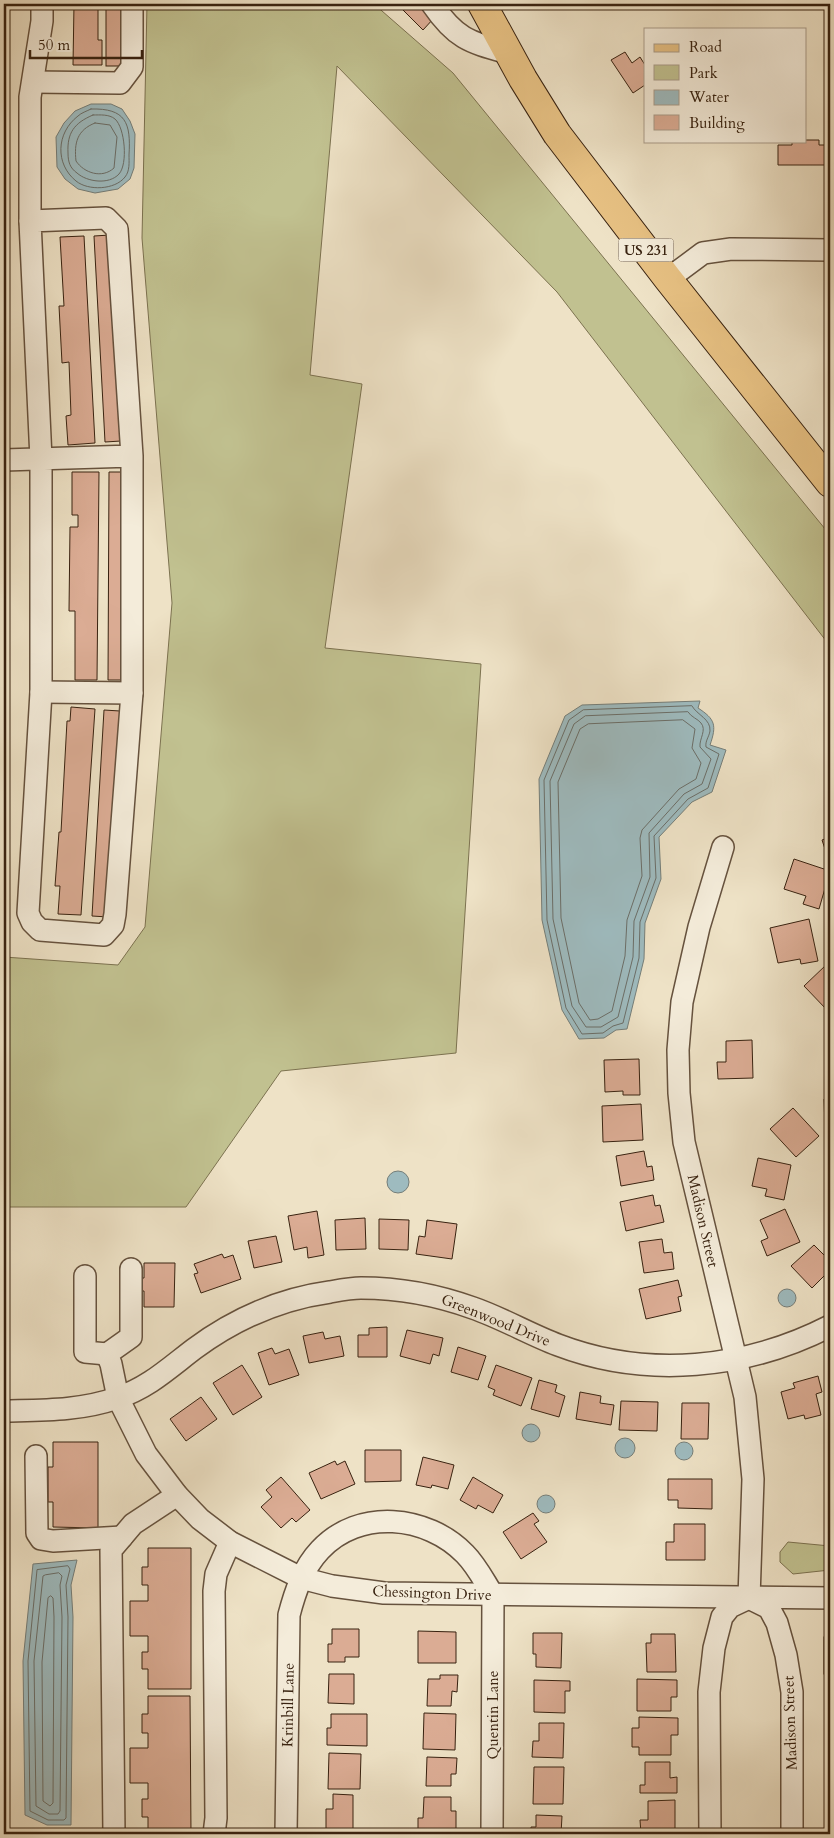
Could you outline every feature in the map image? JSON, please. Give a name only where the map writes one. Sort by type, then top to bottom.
[{"type":"main road","name":"US 231","points":[[482,4],[508,53],[557,134],[668,279],[830,483]]},
{"type":"street","points":[[30,221],[106,218],[117,229],[132,456],[132,693],[115,914],[113,925],[104,935],[40,930],[32,922],[28,913],[40,692],[41,459],[30,221],[30,97],[42,21],[42,4]]},
{"type":"street","points":[[33,82],[120,83],[132,67],[132,4]]},
{"type":"street","points":[[432,4],[458,35],[473,43],[508,53]]},
{"type":"street","points":[[668,279],[702,253],[730,249],[830,250]]},
{"type":"street","points":[[4,460],[132,456]]},
{"type":"street","points":[[40,692],[132,693]]},
{"type":"street","name":"Madison Street","points":[[723,847],[699,927],[682,1002],[679,1067],[684,1142],[745,1397],[753,1479],[749,1598],[769,1608],[777,1623],[786,1655],[792,1692],[792,1834]]},
{"type":"street","points":[[85,1276],[85,1352],[107,1354],[131,1337],[131,1269]]},
{"type":"street","name":"Greenwood Drive","points":[[4,1411],[58,1410],[118,1398],[155,1380],[222,1329],[254,1312],[287,1300],[359,1288],[389,1289],[428,1294],[474,1308],[558,1345],[596,1358],[633,1364],[673,1366],[736,1360],[801,1341],[830,1326]]},
{"type":"street","name":"Chessington Drive","points":[[107,1354],[118,1398],[146,1454],[177,1495],[200,1519],[230,1542],[301,1578],[357,1591],[384,1593],[830,1598]]},
{"type":"street","points":[[36,1456],[37,1532],[41,1539],[53,1541],[122,1537]]},
{"type":"street","points":[[114,1834],[111,1550],[133,1524],[177,1495]]},
{"type":"street","name":"Krinbill Lane","points":[[286,1834],[289,1615],[301,1578],[320,1550],[350,1528],[371,1523],[410,1522],[426,1528],[464,1552],[493,1595]]},
{"type":"street","points":[[214,1834],[216,1818],[214,1591],[216,1574],[230,1542]]},
{"type":"street","name":"Quentin Lane","points":[[492,1834],[493,1595]]},
{"type":"street","points":[[710,1834],[708,1692],[714,1648],[722,1617],[730,1607],[749,1598]]},
{"type":"green space","points":[[147,4],[374,4],[453,73],[830,535],[830,646],[557,292],[337,66],[310,375],[362,384],[325,648],[481,664],[456,1053],[281,1071],[186,1207],[4,1207],[4,957],[118,965],[145,927],[172,603],[142,238]]},
{"type":"green space","points":[[788,1542],[830,1546],[830,1570],[793,1574],[780,1562],[780,1552]]},
{"type":"water","points":[[91,104],[111,104],[122,109],[130,121],[135,134],[134,168],[130,179],[118,189],[95,193],[78,189],[65,179],[57,167],[56,137],[64,123],[75,111]]},
{"type":"water","points":[[700,701],[698,708],[711,719],[714,727],[710,745],[726,750],[712,792],[692,802],[659,837],[661,879],[645,923],[644,959],[627,1029],[616,1030],[604,1038],[579,1039],[562,1010],[542,920],[539,779],[565,716],[582,705]]},
{"type":"water","points":[[398,1171],[408,1178],[409,1182],[402,1192],[398,1193],[388,1186],[387,1182],[394,1172]]},
{"type":"water","points":[[783,1289],[791,1289],[796,1294],[794,1305],[783,1307],[778,1302],[778,1294]]},
{"type":"water","points":[[527,1424],[535,1424],[540,1429],[538,1440],[527,1442],[522,1437],[522,1429]]},
{"type":"water","points":[[625,1438],[632,1441],[635,1448],[632,1455],[625,1458],[618,1455],[615,1448],[618,1441]]},
{"type":"water","points":[[680,1442],[688,1442],[693,1447],[691,1458],[680,1460],[675,1455],[675,1447]]},
{"type":"water","points":[[542,1495],[550,1495],[555,1500],[553,1511],[542,1513],[537,1508],[537,1500]]},
{"type":"water","points":[[77,1560],[71,1585],[73,1617],[71,1825],[47,1825],[25,1815],[23,1661],[33,1564]]},
{"type":"building","points":[[74,4],[98,4],[98,40],[102,40],[102,65],[73,65]]},
{"type":"building","points":[[106,4],[123,4],[123,66],[106,66]]},
{"type":"building","points":[[397,4],[420,4],[434,18],[423,30]]},
{"type":"building","points":[[625,52],[632,63],[640,57],[644,63],[644,86],[633,93],[611,60]]},
{"type":"building","points":[[819,140],[819,145],[830,145],[830,165],[778,165],[778,145],[792,145],[792,142]]},
{"type":"building","points":[[110,235],[121,441],[105,442],[94,236]]},
{"type":"building","points":[[84,236],[95,443],[68,445],[66,416],[71,415],[69,362],[62,363],[59,306],[64,306],[60,237]]},
{"type":"building","points":[[72,472],[99,472],[97,680],[75,680],[75,611],[69,611],[70,527],[78,527],[78,515],[72,515]]},
{"type":"building","points":[[109,472],[125,472],[124,680],[108,680]]},
{"type":"building","points":[[71,707],[95,709],[81,915],[58,914],[60,886],[55,886],[59,832],[61,832],[67,721],[70,721]]},
{"type":"building","points":[[104,710],[120,711],[108,917],[92,916]]},
{"type":"building","points":[[830,837],[830,864],[822,840]]},
{"type":"building","points":[[794,859],[830,871],[819,909],[803,904],[806,896],[784,889]]},
{"type":"building","points":[[809,919],[818,961],[801,964],[800,959],[778,963],[770,928]]},
{"type":"building","points":[[826,965],[830,969],[830,1007],[827,1010],[804,986]]},
{"type":"building","points":[[752,1040],[753,1078],[718,1079],[717,1062],[726,1062],[726,1041]]},
{"type":"building","points":[[639,1059],[640,1095],[623,1095],[623,1091],[605,1092],[604,1060]]},
{"type":"building","points":[[824,1099],[830,1099],[830,1127],[825,1127]]},
{"type":"building","points":[[641,1104],[643,1140],[603,1142],[602,1106]]},
{"type":"building","points":[[793,1108],[819,1136],[796,1157],[770,1129]]},
{"type":"building","points":[[644,1151],[647,1167],[652,1166],[654,1180],[621,1186],[616,1156]]},
{"type":"building","points":[[758,1158],[791,1165],[784,1200],[765,1196],[767,1189],[752,1186]]},
{"type":"building","points":[[653,1195],[655,1206],[660,1205],[664,1222],[626,1231],[620,1202]]},
{"type":"building","points":[[785,1209],[800,1242],[767,1256],[761,1241],[768,1238],[760,1220]]},
{"type":"building","points":[[317,1211],[324,1255],[308,1258],[307,1247],[294,1250],[288,1216]]},
{"type":"building","points":[[365,1218],[366,1249],[336,1250],[335,1220]]},
{"type":"building","points":[[379,1219],[409,1220],[408,1250],[379,1249]]},
{"type":"building","points":[[427,1220],[457,1224],[452,1259],[416,1254],[419,1236],[425,1237]]},
{"type":"building","points":[[276,1236],[282,1262],[254,1268],[248,1241]]},
{"type":"building","points":[[662,1239],[664,1253],[672,1252],[674,1269],[644,1273],[639,1242]]},
{"type":"building","points":[[814,1245],[830,1261],[830,1270],[812,1288],[791,1266]]},
{"type":"building","points":[[222,1254],[224,1258],[233,1255],[241,1279],[201,1293],[194,1274],[198,1273],[194,1264]]},
{"type":"building","points":[[144,1263],[175,1263],[174,1307],[144,1307],[144,1291],[139,1291],[139,1278],[144,1278]]},
{"type":"building","points":[[678,1280],[682,1296],[678,1297],[681,1311],[646,1319],[639,1289]]},
{"type":"building","points":[[387,1327],[387,1357],[358,1357],[358,1335],[369,1335],[369,1328]]},
{"type":"building","points":[[407,1330],[443,1338],[439,1356],[433,1354],[430,1364],[400,1356]]},
{"type":"building","points":[[323,1332],[325,1339],[340,1336],[344,1356],[309,1363],[303,1336]]},
{"type":"building","points":[[458,1347],[486,1356],[478,1380],[451,1372]]},
{"type":"building","points":[[272,1348],[275,1354],[289,1349],[299,1375],[269,1385],[258,1353]]},
{"type":"building","points":[[242,1365],[262,1397],[233,1415],[213,1383]]},
{"type":"building","points":[[496,1365],[532,1378],[521,1406],[493,1395],[495,1390],[488,1387]]},
{"type":"building","points":[[818,1376],[822,1392],[816,1394],[821,1415],[805,1419],[804,1415],[788,1419],[781,1392],[795,1388],[793,1383]]},
{"type":"building","points":[[539,1380],[557,1385],[555,1392],[565,1396],[559,1417],[531,1409]]},
{"type":"building","points":[[580,1392],[601,1396],[600,1403],[614,1405],[611,1425],[576,1419]]},
{"type":"building","points":[[201,1397],[217,1419],[186,1441],[170,1419]]},
{"type":"building","points":[[621,1401],[658,1402],[657,1431],[619,1430]]},
{"type":"building","points":[[682,1403],[709,1403],[708,1439],[681,1439]]},
{"type":"building","points":[[53,1442],[98,1442],[98,1528],[53,1527],[53,1502],[48,1502],[48,1467],[53,1467]]},
{"type":"building","points":[[365,1450],[401,1450],[401,1481],[365,1482]]},
{"type":"building","points":[[423,1457],[454,1465],[448,1489],[432,1485],[431,1488],[416,1485]]},
{"type":"building","points":[[335,1461],[337,1465],[345,1461],[355,1484],[321,1499],[309,1473]]},
{"type":"building","points":[[281,1477],[310,1510],[296,1522],[292,1518],[281,1528],[261,1507],[272,1497],[266,1490]]},
{"type":"building","points":[[473,1477],[503,1495],[493,1513],[478,1505],[476,1509],[460,1500]]},
{"type":"building","points":[[668,1479],[712,1479],[712,1509],[678,1508],[678,1500],[668,1500]]},
{"type":"building","points":[[533,1513],[539,1521],[534,1524],[547,1542],[521,1559],[503,1532]]},
{"type":"building","points":[[674,1524],[705,1524],[705,1560],[666,1560],[666,1542],[674,1542]]},
{"type":"building","points":[[148,1548],[191,1548],[191,1689],[148,1689],[148,1669],[142,1669],[142,1652],[148,1652],[148,1636],[130,1636],[130,1601],[148,1601],[148,1585],[142,1585],[142,1567],[148,1567]]},
{"type":"building","points":[[332,1629],[359,1629],[359,1657],[345,1657],[345,1662],[328,1662],[328,1644],[332,1644]]},
{"type":"building","points":[[418,1631],[456,1632],[456,1663],[418,1663]]},
{"type":"building","points":[[533,1633],[562,1633],[561,1668],[536,1667],[536,1654],[533,1654]]},
{"type":"building","points":[[651,1634],[675,1634],[676,1672],[647,1672],[646,1643],[651,1643]]},
{"type":"building","points":[[824,1637],[830,1637],[830,1674],[824,1674]]},
{"type":"building","points":[[329,1674],[354,1674],[354,1704],[328,1703]]},
{"type":"building","points":[[440,1675],[458,1675],[457,1692],[452,1691],[451,1706],[427,1706],[428,1679],[440,1679]]},
{"type":"building","points":[[637,1679],[677,1680],[677,1697],[671,1697],[671,1711],[637,1711]]},
{"type":"building","points":[[534,1680],[570,1681],[570,1691],[565,1691],[565,1713],[534,1712]]},
{"type":"building","points":[[148,1696],[190,1696],[191,1834],[148,1834],[148,1817],[142,1817],[142,1799],[148,1799],[148,1783],[130,1783],[130,1748],[148,1748],[148,1733],[142,1733],[142,1714],[148,1714]]},
{"type":"building","points":[[424,1713],[456,1714],[455,1750],[423,1749]]},
{"type":"building","points":[[331,1714],[367,1714],[367,1746],[327,1745],[327,1728],[331,1728]]},
{"type":"building","points":[[639,1717],[678,1718],[678,1735],[671,1735],[671,1755],[639,1755],[639,1747],[632,1747],[632,1728],[639,1728]]},
{"type":"building","points":[[539,1723],[564,1723],[563,1758],[532,1757],[533,1741],[539,1741]]},
{"type":"building","points":[[827,1724],[830,1724],[830,1754],[828,1754]]},
{"type":"building","points":[[329,1753],[361,1754],[360,1789],[328,1789]]},
{"type":"building","points":[[427,1757],[457,1758],[456,1774],[451,1774],[451,1786],[426,1786]]},
{"type":"building","points":[[645,1762],[670,1762],[670,1778],[677,1777],[677,1793],[640,1793],[640,1785],[645,1785]]},
{"type":"building","points":[[534,1767],[564,1767],[563,1804],[533,1804]]},
{"type":"building","points":[[333,1794],[353,1795],[353,1830],[326,1829],[326,1809],[333,1809]]},
{"type":"building","points":[[424,1797],[451,1797],[451,1811],[456,1811],[456,1830],[418,1829],[418,1818],[423,1818]]},
{"type":"building","points":[[675,1800],[675,1834],[641,1834],[640,1820],[648,1820],[648,1801]]},
{"type":"building","points":[[536,1815],[562,1816],[561,1834],[531,1834],[531,1827],[536,1827]]}]
